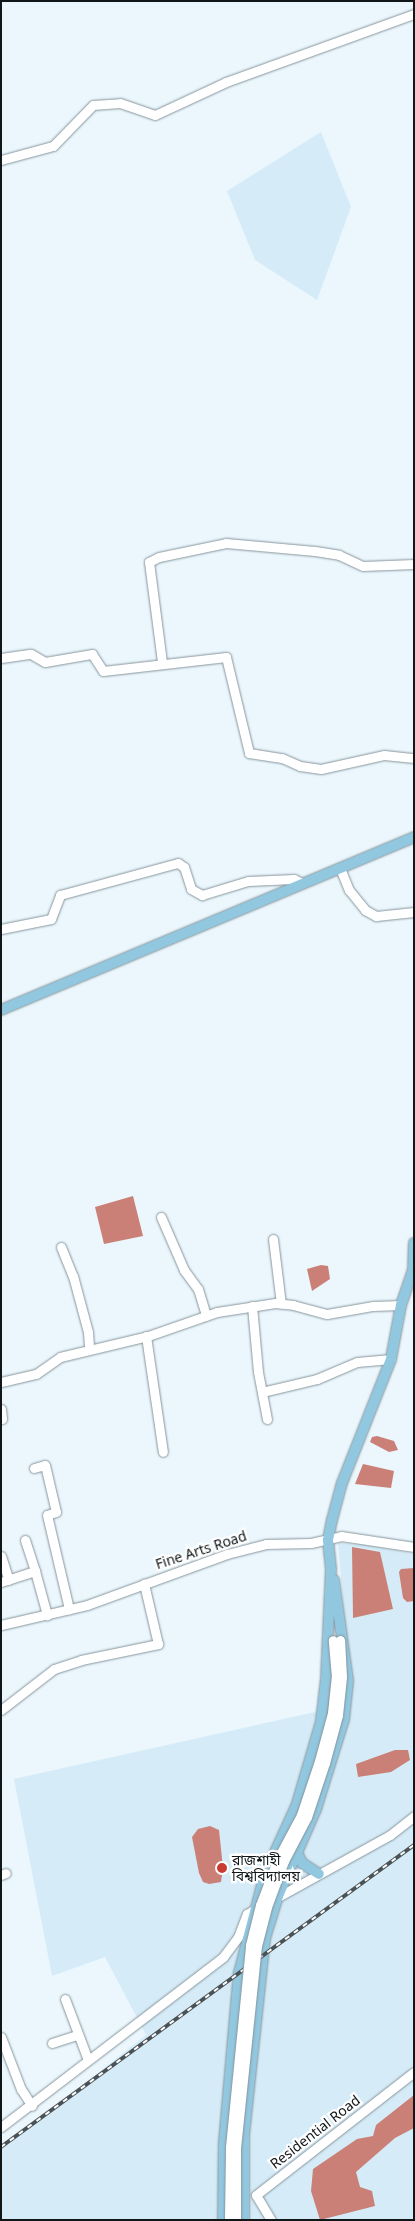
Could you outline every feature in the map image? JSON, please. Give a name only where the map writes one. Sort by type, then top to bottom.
[{"type":"main road","points":[[1,1016],[340,871],[414,837]]},
{"type":"main road","points":[[1,1010],[302,883],[414,844]]},
{"type":"main road","points":[[244,2220],[244,2134],[262,1956],[278,1896],[316,1808],[344,1719],[348,1681],[335,1619],[328,1540],[342,1483],[391,1359],[401,1305],[414,1271],[414,1243]]},
{"type":"main road","points":[[223,2220],[224,2143],[233,2016],[254,1909],[265,1874],[297,1804],[321,1722],[335,1619]]},
{"type":"main road","points":[[296,1851],[302,1863],[319,1874]]},
{"type":"street","points":[[1,160],[53,146],[93,105],[120,103],[155,115],[226,82],[414,14]]},
{"type":"street","points":[[162,662],[149,562],[159,557],[226,544],[315,551],[339,555],[363,566],[414,564]]},
{"type":"street","points":[[1,658],[31,654],[45,662],[92,654],[103,671],[162,662],[226,657],[249,753],[282,758],[300,766],[321,769],[384,755],[414,758]]},
{"type":"street","points":[[1,928],[51,919],[60,895],[178,863],[184,867],[191,888],[202,895],[248,881],[294,879],[302,883]]},
{"type":"street","points":[[340,871],[362,905],[376,916],[414,912]]},
{"type":"street","points":[[161,1217],[184,1270],[198,1289],[206,1316]]},
{"type":"street","points":[[273,1239],[281,1304]]},
{"type":"street","points":[[61,1247],[73,1276],[88,1332],[89,1348]]},
{"type":"street","points":[[1,1382],[36,1374],[60,1357],[89,1348],[146,1336],[206,1316],[252,1306],[281,1304],[327,1314],[373,1306],[401,1305]]},
{"type":"street","points":[[252,1306],[267,1419]]},
{"type":"street","points":[[146,1336],[163,1452]]},
{"type":"street","points":[[262,1392],[317,1379],[356,1362],[391,1359]]},
{"type":"street","points":[[34,1468],[45,1465],[56,1512],[48,1515],[69,1609]]},
{"type":"street","name":"Fine Arts Road","points":[[1,1625],[69,1609],[247,1548],[328,1540],[341,1536],[414,1547]]},
{"type":"street","points":[[25,1540],[47,1615]]},
{"type":"street","points":[[1,1556],[5,1581],[35,1571]]},
{"type":"street","points":[[1,1710],[54,1669],[81,1660],[158,1644],[144,1584]]},
{"type":"street","points":[[236,2220],[236,2148],[257,1946],[266,1907],[284,1861],[307,1818],[325,1763],[338,1714],[342,1677],[335,1619]]},
{"type":"street","points":[[229,2220],[230,2148],[250,1945],[260,1906],[278,1858],[301,1815],[319,1761],[332,1713],[336,1677],[337,1640]]},
{"type":"street","points":[[1,2127],[32,2106],[88,2060],[223,1957],[238,1937],[247,1914],[390,1834],[414,1816]]},
{"type":"street","points":[[66,2000],[88,2060]]},
{"type":"street","points":[[52,2043],[78,2035]]},
{"type":"street","points":[[1,2038],[21,2089],[32,2106]]},
{"type":"street","name":"Residential Road","points":[[271,2220],[256,2195],[414,2072]]},
{"type":"shaded area","points":[[321,132],[351,207],[317,300],[255,260],[227,191]]},
{"type":"shaded area","points":[[133,1196],[143,1236],[104,1244],[95,1207]]},
{"type":"shaded area","points":[[321,1265],[328,1266],[330,1279],[312,1291],[307,1269]]},
{"type":"shaded area","points":[[377,1436],[394,1441],[398,1450],[389,1452],[370,1442],[372,1437]]},
{"type":"shaded area","points":[[363,1464],[394,1471],[391,1488],[355,1484]]},
{"type":"shaded area","name":"রাজশাহী বিশ্ববিদ্যালয়","points":[[338,1543],[366,1544],[414,1554],[414,2220],[1,2220],[1,2149],[146,2035],[105,1957],[52,1976],[14,1779],[315,1712],[350,1684]]},
{"type":"shaded area","points":[[352,1547],[380,1552],[393,1609],[353,1618]]},
{"type":"shaded area","points":[[414,1568],[414,1601],[407,1602],[403,1598],[399,1572],[401,1569]]},
{"type":"shaded area","points":[[395,1750],[408,1750],[410,1760],[391,1772],[358,1777],[356,1764]]},
{"type":"shaded area","points":[[210,1826],[219,1830],[223,1868],[221,1882],[209,1884],[203,1882],[199,1873],[192,1837],[198,1829]]},
{"type":"shaded area","points":[[414,2095],[414,2128],[395,2138],[356,2172],[360,2187],[372,2191],[375,2206],[320,2220],[311,2191],[313,2169],[357,2139],[373,2136],[376,2125]]},
{"type":"railway","points":[[1,2147],[414,1845]]},
{"type":"place","name":"রাজশাহী বিশ্ববিদ্যালয়","points":[[222,1868]]}]
